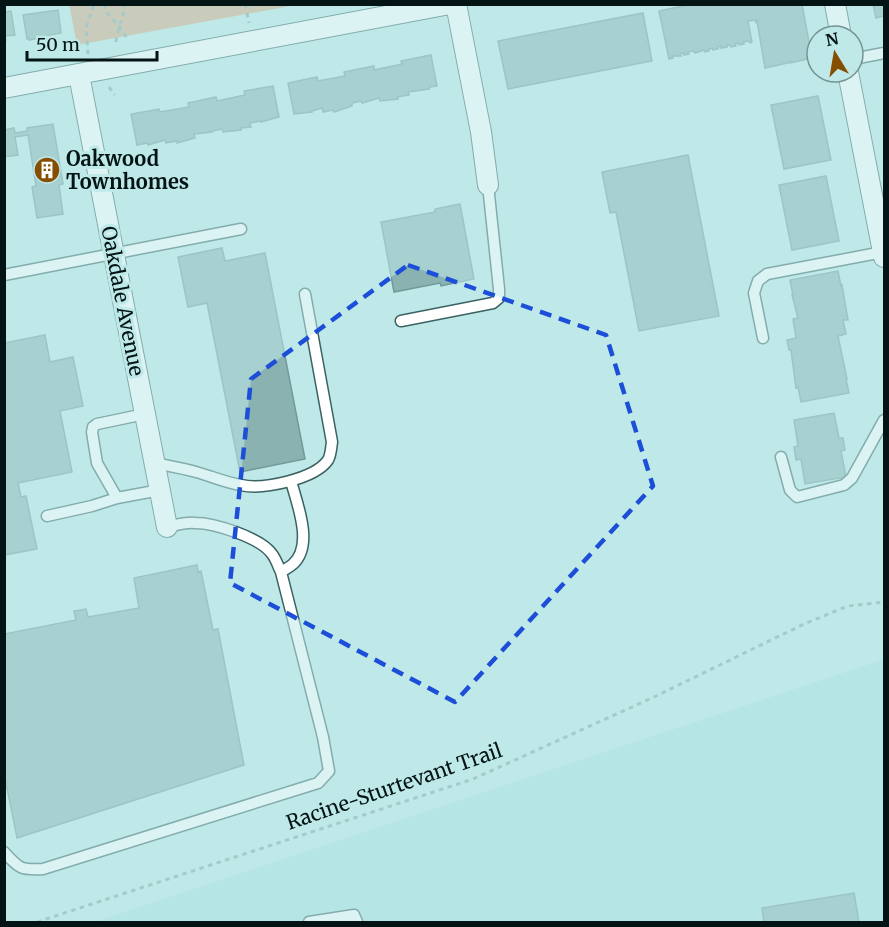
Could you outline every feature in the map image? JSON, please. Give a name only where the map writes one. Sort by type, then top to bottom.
[{"type":"street","points":[[4,88],[450,4]]},
{"type":"street","points":[[456,4],[481,132],[488,185]]},
{"type":"street","points":[[835,4],[839,24]]},
{"type":"street","name":"Oakdale Avenue","points":[[80,75],[167,527]]},
{"type":"street","points":[[851,84],[882,230],[884,254]]},
{"type":"lane","points":[[865,57],[885,53]]},
{"type":"lane","points":[[401,321],[493,303],[499,298],[488,185]]},
{"type":"lane","points":[[4,275],[241,229]]},
{"type":"lane","points":[[763,338],[754,293],[758,281],[766,274],[884,254]]},
{"type":"lane","points":[[155,463],[193,471],[242,486],[254,486],[291,481],[307,476],[330,458],[332,442],[305,294]]},
{"type":"lane","points":[[117,498],[97,463],[93,427],[96,424],[145,414]]},
{"type":"lane","points":[[781,457],[790,490],[797,497],[844,485],[852,478],[885,420]]},
{"type":"lane","points":[[280,572],[293,565],[302,553],[304,537],[291,481]]},
{"type":"lane","points":[[46,516],[160,490]]},
{"type":"lane","points":[[4,852],[19,867],[27,870],[43,869],[318,783],[329,771],[323,737],[280,572],[272,553],[257,542],[212,524],[193,522],[167,527]]},
{"type":"lane","points":[[309,922],[354,915],[357,922]]},
{"type":"path","points":[[105,4],[107,13],[124,32],[127,40]]},
{"type":"path","points":[[116,42],[116,34],[125,4]]},
{"type":"path","name":"Racine-Sturtevant Trail","points":[[37,922],[473,780],[654,697],[804,624],[848,606],[885,602]]},
{"type":"highlighted area","points":[[408,265],[606,335],[653,486],[455,702],[230,583],[251,379]]},
{"type":"shaded area","points":[[69,4],[296,4],[296,5],[77,45]]},
{"type":"shaded area","points":[[884,659],[884,922],[94,922],[719,714]]},
{"type":"building","points":[[692,4],[802,4],[806,24],[805,60],[765,68],[756,20],[748,21],[752,42],[750,43],[749,41],[731,47],[727,45],[721,48],[721,46],[705,52],[704,50],[695,53],[694,51],[688,52],[689,54],[672,56],[673,58],[669,59],[659,11]]},
{"type":"building","points":[[873,4],[884,4],[884,16],[876,18]]},
{"type":"building","points":[[58,10],[61,33],[27,39],[23,15]]},
{"type":"building","points":[[11,11],[15,35],[5,36],[6,40],[4,40],[4,12]]},
{"type":"building","points":[[643,13],[652,61],[508,89],[498,41]]},
{"type":"building","points":[[431,55],[437,86],[408,92],[409,95],[397,97],[398,99],[380,101],[379,98],[362,103],[361,101],[352,103],[352,106],[334,112],[333,110],[323,112],[322,108],[312,112],[294,114],[288,83],[317,77],[318,81],[345,76],[344,72],[374,66],[374,70],[402,64],[401,61]]},
{"type":"building","points":[[273,86],[279,117],[250,123],[251,127],[241,128],[241,130],[223,132],[222,129],[194,134],[195,138],[177,143],[177,141],[166,143],[165,140],[148,145],[147,143],[137,145],[131,114],[189,107],[188,103],[216,97],[217,101],[245,95],[244,91]]},
{"type":"building","points":[[818,96],[831,160],[784,169],[771,105]]},
{"type":"building","name":"Oakwood Townhomes","points":[[53,124],[63,184],[59,185],[63,214],[37,218],[32,187],[36,186],[28,135],[15,137],[18,155],[4,157],[4,130],[14,128],[15,133],[27,131],[27,128]]},
{"type":"building","points":[[688,155],[719,316],[639,331],[616,212],[610,213],[602,172]]},
{"type":"building","points":[[826,176],[839,241],[792,250],[779,185]]},
{"type":"building","points":[[460,204],[474,279],[394,292],[381,222],[435,212],[435,209]]},
{"type":"building","points":[[222,248],[225,261],[265,253],[305,459],[240,472],[207,303],[188,307],[178,257]]},
{"type":"building","points":[[838,271],[848,320],[843,320],[846,334],[838,336],[849,393],[801,402],[787,340],[796,338],[793,319],[798,318],[790,280]]},
{"type":"building","points":[[45,335],[50,362],[73,357],[83,406],[60,411],[72,472],[18,483],[21,497],[26,496],[37,549],[4,555],[4,343]]},
{"type":"building","points":[[834,413],[839,438],[843,438],[845,450],[841,451],[846,477],[805,484],[801,459],[796,460],[794,447],[798,446],[794,420]]},
{"type":"building","points":[[197,565],[198,572],[201,571],[213,630],[218,629],[244,765],[17,838],[4,773],[4,634],[76,620],[74,611],[86,609],[88,617],[139,608],[134,578]]},
{"type":"building","points":[[854,893],[859,922],[764,922],[762,908]]},
{"type":"place","name":"Oakwood Townhomes","points":[[47,170]]}]
